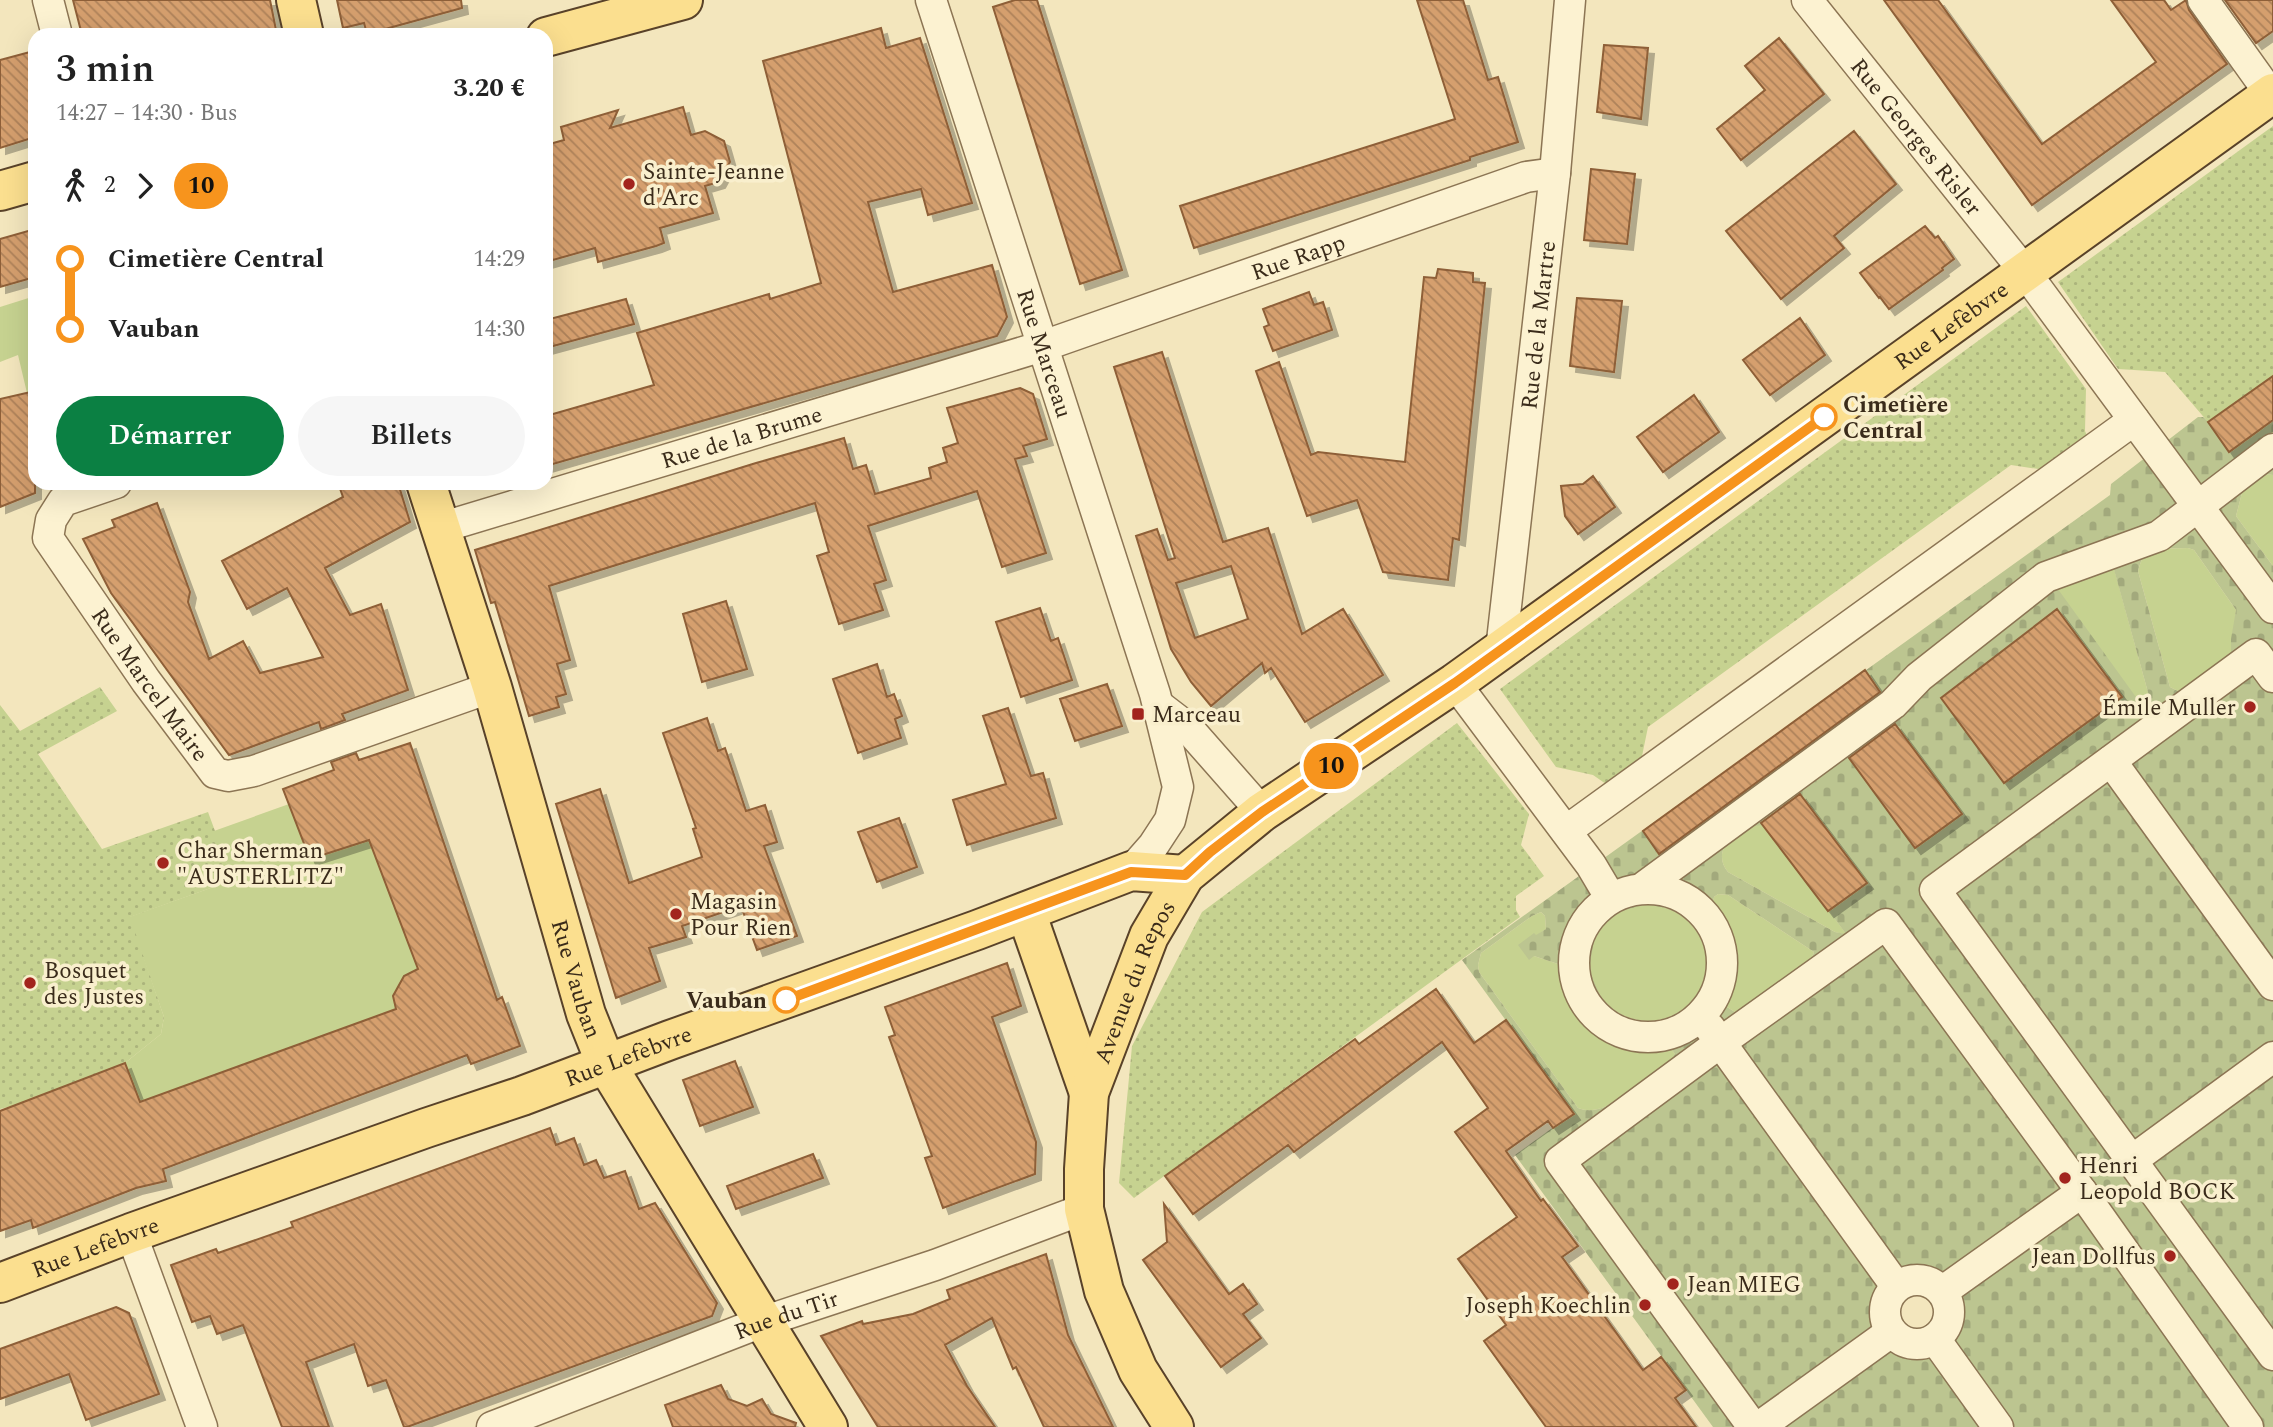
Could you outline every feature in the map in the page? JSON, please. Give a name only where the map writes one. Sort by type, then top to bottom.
[{"type":"main road","points":[[296,0],[302,28]]},
{"type":"main road","points":[[553,35],[683,0]]},
{"type":"main road","name":"Rue Lefèbvre","points":[[0,1283],[131,1233],[522,1096],[1131,872],[1185,875],[1262,812],[1455,683],[2272,94]]},
{"type":"main road","points":[[0,191],[28,183]]},
{"type":"main road","name":"Rue Vauban","points":[[428,490],[492,687],[586,1014],[606,1064],[828,1427]]},
{"type":"main road","name":"Avenue du Repos","points":[[1174,1427],[1138,1370],[1104,1291],[1084,1209],[1084,1169],[1089,1093],[1149,936],[1185,875]]},
{"type":"main road","name":"Avenue du Repos","points":[[1026,912],[1089,1093]]},
{"type":"street","points":[[48,0],[55,28]]},
{"type":"street","name":"Rue Marceau","points":[[931,0],[1158,705],[1178,788],[1170,820],[1131,872]]},
{"type":"street","name":"Rue de la Martre","points":[[1501,650],[1555,173],[1570,0]]},
{"type":"street","name":"Rue Georges Risler","points":[[1807,0],[2025,272],[2273,608]]},
{"type":"street","points":[[2203,0],[2272,94]]},
{"type":"street","name":"Rue Rapp","points":[[1042,346],[1526,177],[1555,173]]},
{"type":"street","name":"Rue de la Brume","points":[[440,528],[1042,346]]},
{"type":"street","points":[[1566,831],[2134,420]]},
{"type":"street","points":[[1645,886],[1681,894],[1710,918],[1723,952],[1719,988],[1702,1018],[1665,1036],[1624,1035],[1586,1008],[1572,968],[1581,927],[1610,897],[1645,886],[1893,704],[1919,677],[2046,577],[2159,536],[2273,449]]},
{"type":"street","name":"Rue Marcel Maire","points":[[96,490],[63,501],[51,520],[48,538],[146,681],[215,774],[228,776],[254,771],[492,687]]},
{"type":"street","points":[[2268,658],[2111,761],[1935,890],[2273,1355]]},
{"type":"street","points":[[1455,683],[1591,865],[1610,897]]},
{"type":"street","points":[[1158,705],[1188,728],[1262,812]]},
{"type":"street","points":[[2111,761],[2273,985]]},
{"type":"street","points":[[1753,1427],[1560,1161],[1886,925],[2082,1192],[2248,1427]]},
{"type":"street","points":[[1702,1018],[1896,1286]]},
{"type":"street","points":[[2131,1161],[2273,1057]]},
{"type":"street","points":[[1943,1291],[2082,1192]]},
{"type":"street","name":"Rue du Tir","points":[[492,1427],[762,1322],[935,1265],[1084,1209]]},
{"type":"street","points":[[131,1233],[202,1427]]},
{"type":"street","points":[[1912,1279],[1929,1281],[1943,1291],[1950,1308],[1947,1325],[1935,1339],[1920,1344],[1904,1342],[1891,1332],[1884,1316],[1886,1300],[1896,1286],[1912,1279]]},
{"type":"street","points":[[1759,1427],[1891,1332]]},
{"type":"street","points":[[1935,1339],[1998,1427]]},
{"type":"green space","points":[[2273,126],[2273,376],[2208,422],[2165,372],[2118,369],[2058,282]]},
{"type":"green space","points":[[28,298],[28,393],[18,355],[0,362],[0,307]]},
{"type":"green space","points":[[2026,306],[2086,389],[2085,431],[2088,438],[2045,470],[2011,465],[1648,727],[1641,761],[1606,784],[1593,775],[1556,767],[1500,689]]},
{"type":"green space","points":[[2273,376],[2273,475],[2264,474],[2243,489],[2236,516],[2273,566],[2273,1427],[1713,1427],[1515,1155],[1573,1113],[1462,960],[2110,495],[2111,484],[2198,417],[2209,422]],"holes":[[[2188,548],[2194,550],[2236,610],[2231,660],[2182,693],[2170,687],[2138,571],[2143,558],[2150,551]],[[2113,566],[2149,696],[2141,704],[2055,585]],[[1765,825],[1846,934],[1835,932],[1728,872],[1723,863],[1725,846],[1730,839],[1747,829]],[[1718,894],[1728,895],[1814,952],[1811,961],[1735,1012],[1727,1007],[1726,1001],[1731,967],[1728,940],[1712,907],[1714,897]],[[1646,904],[1676,910],[1697,929],[1707,953],[1705,982],[1690,1006],[1658,1023],[1626,1020],[1604,1004],[1589,970],[1595,935],[1615,913]],[[1541,912],[1545,916],[1546,929],[1536,935],[1534,933],[1518,945],[1529,960],[1534,956],[1564,966],[1570,1000],[1580,1018],[1612,1041],[1628,1046],[1672,1050],[1675,1054],[1672,1059],[1607,1106],[1593,1110],[1578,1108],[1479,972],[1481,953]],[[1912,1279],[1936,1286],[1946,1296],[1949,1311],[1947,1323],[1938,1335],[1927,1343],[1915,1344],[1903,1340],[1887,1321],[1884,1309],[1887,1297],[1897,1286]]]},
{"type":"green space","points":[[2264,474],[2273,475],[2273,566],[2236,516],[2243,489]]},
{"type":"green space","points":[[2154,549],[2194,550],[2236,610],[2231,660],[2182,693],[2170,687],[2138,571],[2143,558]]},
{"type":"green space","points":[[2113,565],[2149,696],[2140,704],[2054,585]]},
{"type":"green space","points":[[100,687],[117,711],[38,754],[102,849],[208,812],[233,880],[130,917],[164,1017],[161,1034],[125,1063],[0,1109],[0,705],[20,731]]},
{"type":"green space","points":[[1457,723],[1529,814],[1521,845],[1544,876],[1516,896],[1516,910],[1520,917],[1134,1198],[1119,1183],[1132,1046],[1202,912]]},
{"type":"green space","points":[[289,804],[310,859],[369,840],[419,969],[404,976],[393,995],[396,1009],[140,1102],[125,1063],[161,1034],[164,1017],[129,917],[233,880],[214,831]]},
{"type":"green space","points":[[1764,824],[1847,935],[1835,932],[1728,872],[1722,855],[1730,839],[1755,825]]},
{"type":"green space","points":[[1718,894],[1728,895],[1814,952],[1811,961],[1735,1012],[1727,1007],[1726,1001],[1731,967],[1728,940],[1712,907],[1714,897]]},
{"type":"green space","points":[[1648,905],[1670,909],[1689,922],[1702,941],[1706,963],[1702,985],[1689,1004],[1670,1017],[1648,1021],[1626,1017],[1607,1004],[1594,985],[1590,963],[1594,941],[1607,922],[1626,909]]},
{"type":"green space","points":[[1541,912],[1545,916],[1546,929],[1536,936],[1534,956],[1564,966],[1572,1006],[1624,1045],[1672,1050],[1675,1054],[1672,1059],[1600,1109],[1578,1108],[1479,972],[1481,953]]},
{"type":"building","points":[[73,0],[270,0],[276,28],[80,28]]},
{"type":"building","points":[[337,0],[461,0],[462,8],[389,28],[365,28],[364,23],[343,28]]},
{"type":"building","points":[[1015,0],[1037,0],[1122,270],[1080,284],[993,7]]},
{"type":"building","points":[[1417,0],[1463,0],[1488,80],[1498,77],[1518,142],[1470,157],[1470,160],[1194,248],[1180,206],[1455,119]]},
{"type":"building","points":[[1884,0],[1938,0],[2042,144],[2156,62],[2111,0],[2164,0],[2171,10],[2186,0],[2189,10],[2227,64],[2032,205]]},
{"type":"building","points":[[2225,0],[2273,0],[2273,31],[2256,43]]},
{"type":"building","points":[[881,28],[886,48],[920,38],[972,203],[928,215],[921,189],[868,202],[893,292],[992,265],[1007,317],[997,336],[553,464],[553,414],[654,385],[637,333],[769,294],[770,299],[821,283],[763,61]]},
{"type":"building","points":[[1779,38],[1824,94],[1741,160],[1717,129],[1765,90],[1745,66]]},
{"type":"building","points":[[1604,45],[1648,48],[1641,119],[1597,112]]},
{"type":"building","points":[[28,53],[28,139],[0,148],[0,60]]},
{"type":"building","name":"Sainte-Jeanne d'Arc","points":[[683,107],[691,135],[705,131],[724,141],[730,162],[719,182],[705,186],[713,213],[660,228],[664,243],[656,246],[598,262],[595,248],[553,260],[553,143],[564,140],[561,127],[618,110],[610,128]]},
{"type":"building","points":[[1854,131],[1896,184],[1834,236],[1844,248],[1781,299],[1726,231]]},
{"type":"building","points":[[1591,169],[1635,174],[1627,244],[1584,240]]},
{"type":"building","points":[[1925,226],[1935,238],[1938,236],[1954,259],[1889,309],[1860,273]]},
{"type":"building","points":[[28,231],[28,279],[0,287],[0,239]]},
{"type":"building","points":[[1438,269],[1473,273],[1473,282],[1485,283],[1459,540],[1453,538],[1448,580],[1383,572],[1357,500],[1307,516],[1256,371],[1279,362],[1311,455],[1318,452],[1405,462],[1424,277],[1436,278]]},
{"type":"building","points":[[1309,292],[1314,305],[1323,302],[1332,330],[1273,351],[1264,327],[1269,325],[1263,309]]},
{"type":"building","points":[[1577,298],[1622,301],[1614,372],[1570,366]]},
{"type":"building","points":[[626,299],[634,324],[553,346],[553,318]]},
{"type":"building","points":[[1800,318],[1825,355],[1770,395],[1743,360]]},
{"type":"building","points":[[1162,352],[1223,542],[1268,528],[1302,634],[1343,609],[1383,675],[1305,722],[1271,668],[1265,673],[1262,663],[1211,706],[1191,682],[1171,649],[1136,536],[1157,529],[1168,560],[1175,558],[1114,367]],"holes":[[[1231,566],[1248,619],[1195,638],[1176,583]]]},
{"type":"building","points":[[2273,376],[2273,420],[2229,452],[2208,422]]},
{"type":"building","points":[[1020,388],[1033,394],[1047,439],[1023,446],[1027,456],[1015,459],[1046,553],[1002,567],[977,491],[868,526],[886,580],[874,584],[883,610],[839,624],[817,556],[829,552],[815,503],[549,586],[570,660],[557,664],[566,694],[556,697],[559,707],[529,716],[495,602],[491,603],[475,550],[844,438],[853,469],[866,465],[875,494],[931,478],[929,468],[947,462],[943,448],[958,443],[947,408]]},
{"type":"building","points":[[28,393],[28,490],[35,490],[35,493],[0,507],[0,399]]},
{"type":"building","points":[[1694,395],[1719,432],[1663,472],[1637,437]]},
{"type":"building","points":[[1593,476],[1615,507],[1578,534],[1565,516],[1561,486],[1583,484]]},
{"type":"building","points":[[340,490],[400,490],[410,522],[325,568],[350,615],[381,604],[408,690],[342,714],[345,720],[321,729],[319,722],[229,755],[111,593],[83,539],[115,527],[112,520],[157,503],[190,592],[188,602],[209,659],[243,641],[260,673],[323,657],[287,588],[247,609],[222,561],[343,497]]},
{"type":"building","points":[[726,601],[747,669],[702,682],[683,614]]},
{"type":"building","points":[[1040,608],[1051,641],[1058,638],[1072,680],[1021,697],[996,622]]},
{"type":"building","points":[[2057,609],[2122,697],[2004,783],[1941,698]]},
{"type":"building","points":[[877,664],[887,697],[894,694],[902,716],[895,719],[901,738],[858,753],[833,679]]},
{"type":"building","points":[[1865,670],[1880,692],[1659,854],[1643,831]]},
{"type":"building","points":[[1107,684],[1122,726],[1075,741],[1060,699]]},
{"type":"building","points":[[1008,708],[1031,776],[1043,773],[1056,818],[967,845],[953,800],[1006,784],[983,716]]},
{"type":"building","points":[[707,718],[718,751],[725,748],[746,811],[765,805],[777,842],[764,846],[797,936],[757,950],[741,906],[682,926],[686,937],[649,948],[660,981],[616,998],[556,804],[600,789],[629,883],[702,857],[693,829],[696,828],[663,733]]},
{"type":"building","points":[[1895,724],[1962,814],[1915,848],[1849,758]]},
{"type":"building","points":[[410,743],[497,1000],[502,997],[520,1046],[471,1064],[467,1055],[163,1169],[166,1181],[136,1188],[33,1228],[31,1220],[0,1231],[0,1111],[125,1063],[140,1102],[396,1009],[393,996],[404,976],[418,969],[369,840],[310,859],[283,789],[334,770],[331,762],[356,753],[359,760]]},
{"type":"building","points":[[1800,794],[1867,883],[1828,911],[1761,823]]},
{"type":"building","points":[[899,818],[917,867],[877,882],[858,832]]},
{"type":"building","points":[[1007,963],[1021,1006],[992,1017],[1036,1142],[1035,1174],[943,1208],[925,1158],[932,1156],[889,1037],[895,1035],[885,1007]]},
{"type":"building","points":[[1436,989],[1474,1043],[1506,1020],[1574,1114],[1553,1128],[1548,1121],[1506,1151],[1541,1201],[1543,1199],[1578,1246],[1562,1257],[1643,1370],[1661,1357],[1686,1390],[1675,1398],[1696,1427],[1546,1427],[1484,1341],[1506,1325],[1458,1259],[1517,1217],[1455,1132],[1488,1108],[1442,1042],[1294,1152],[1288,1145],[1193,1214],[1165,1176],[1355,1039],[1359,1044]]},
{"type":"building","points":[[735,1061],[753,1107],[700,1126],[683,1080]]},
{"type":"building","points":[[550,1128],[556,1145],[574,1138],[584,1165],[596,1160],[604,1178],[625,1171],[639,1209],[655,1203],[717,1303],[712,1316],[407,1427],[404,1427],[386,1380],[368,1386],[354,1344],[306,1362],[329,1427],[282,1427],[243,1325],[217,1334],[210,1316],[192,1322],[171,1265],[216,1249],[218,1253],[293,1227],[291,1222]]},
{"type":"building","points":[[813,1154],[823,1178],[736,1209],[727,1186]]},
{"type":"building","points":[[1164,1204],[1229,1294],[1243,1284],[1257,1304],[1243,1314],[1261,1338],[1221,1367],[1143,1260],[1167,1242]]},
{"type":"building","points":[[1046,1254],[1068,1335],[1113,1427],[1044,1427],[1016,1367],[1013,1369],[992,1318],[945,1345],[967,1386],[995,1427],[878,1427],[821,1336],[862,1321],[863,1324],[913,1314],[950,1299],[947,1290]]},
{"type":"building","points":[[116,1307],[129,1313],[159,1394],[86,1420],[69,1374],[0,1399],[0,1349]]},
{"type":"building","points":[[721,1385],[728,1399],[747,1406],[762,1399],[771,1414],[796,1423],[795,1427],[673,1427],[665,1405]]},
{"type":"bus line","name":"10","points":[[786,1000],[1131,872],[1185,875],[1262,812],[1455,683],[1824,417]]},
{"type":"place","name":"Sainte-Jeanne d'Arc","points":[[629,184]]},
{"type":"place","name":"Cimetière Central","points":[[1824,417]]},
{"type":"place","name":"Émile Muller","points":[[2250,707]]},
{"type":"place","name":"Marceau","points":[[1138,714]]},
{"type":"place","name":"Char Sherman \"AUSTERLITZ\"","points":[[163,863]]},
{"type":"place","name":"Magasin Pour Rien","points":[[676,914]]},
{"type":"place","name":"Bosquet des Justes","points":[[30,983]]},
{"type":"place","name":"Vauban","points":[[786,1000]]},
{"type":"place","name":"Henri Leopold BOCK","points":[[2065,1178]]},
{"type":"place","name":"Jean Dollfus","points":[[2170,1256]]},
{"type":"place","name":"Jean MIEG","points":[[1673,1284]]},
{"type":"place","name":"Joseph Koechlin","points":[[1645,1305]]}]
